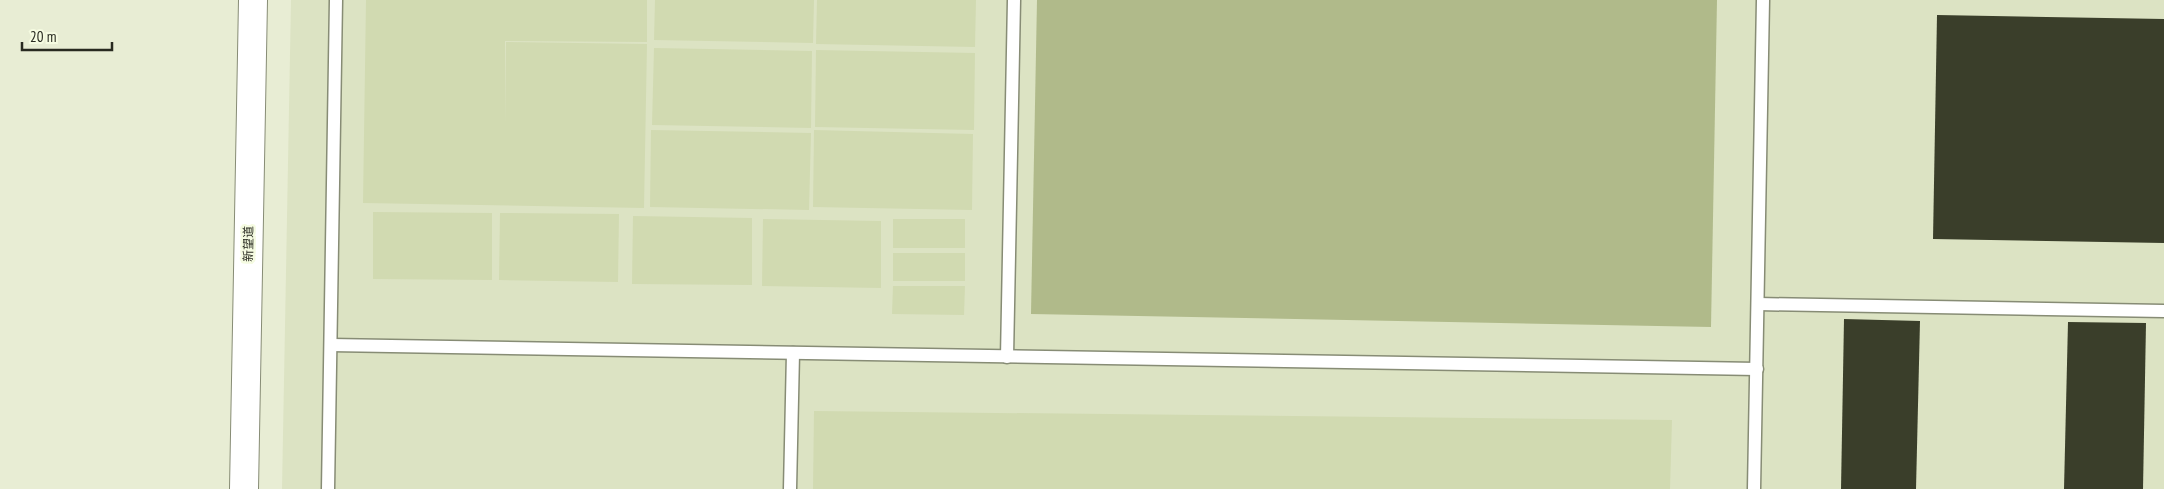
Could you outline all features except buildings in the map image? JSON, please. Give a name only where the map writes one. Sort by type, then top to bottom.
[{"type":"street","name":"新望道","points":[[244,489],[253,0]]},
{"type":"lane","points":[[328,489],[336,0]]},
{"type":"lane","points":[[1007,357],[1014,0]]},
{"type":"lane","points":[[1754,489],[1763,0]]},
{"type":"lane","points":[[1758,304],[2164,311]]},
{"type":"lane","points":[[331,345],[1756,369]]},
{"type":"lane","points":[[790,489],[793,353]]},
{"type":"shaded area","points":[[291,0],[2164,0],[2164,489],[282,489]]},
{"type":"shaded area","points":[[366,0],[647,0],[647,42],[505,41],[505,124],[506,42],[647,44],[644,208],[363,203]]},
{"type":"shaded area","points":[[655,0],[814,0],[813,43],[654,40]]},
{"type":"shaded area","points":[[817,0],[976,0],[975,47],[816,44]]},
{"type":"shaded area","points":[[1037,0],[1717,0],[1711,327],[1031,314]]},
{"type":"shaded area","points":[[654,48],[812,51],[811,128],[652,125]]},
{"type":"shaded area","points":[[816,50],[975,53],[974,130],[815,127]]},
{"type":"shaded area","points":[[651,130],[811,133],[809,210],[650,207]]},
{"type":"shaded area","points":[[814,130],[973,134],[972,210],[813,207]]},
{"type":"shaded area","points":[[373,212],[492,213],[492,280],[373,279]]},
{"type":"shaded area","points":[[500,213],[619,214],[618,282],[499,280]]},
{"type":"shaded area","points":[[633,216],[752,218],[752,285],[632,284]]},
{"type":"shaded area","points":[[763,219],[881,221],[881,288],[762,286]]},
{"type":"shaded area","points":[[893,219],[965,219],[965,248],[893,248]]},
{"type":"shaded area","points":[[893,253],[965,253],[965,281],[893,281]]},
{"type":"shaded area","points":[[893,286],[965,286],[964,315],[892,314]]},
{"type":"shaded area","points":[[814,411],[1672,420],[1670,489],[813,489]]}]
